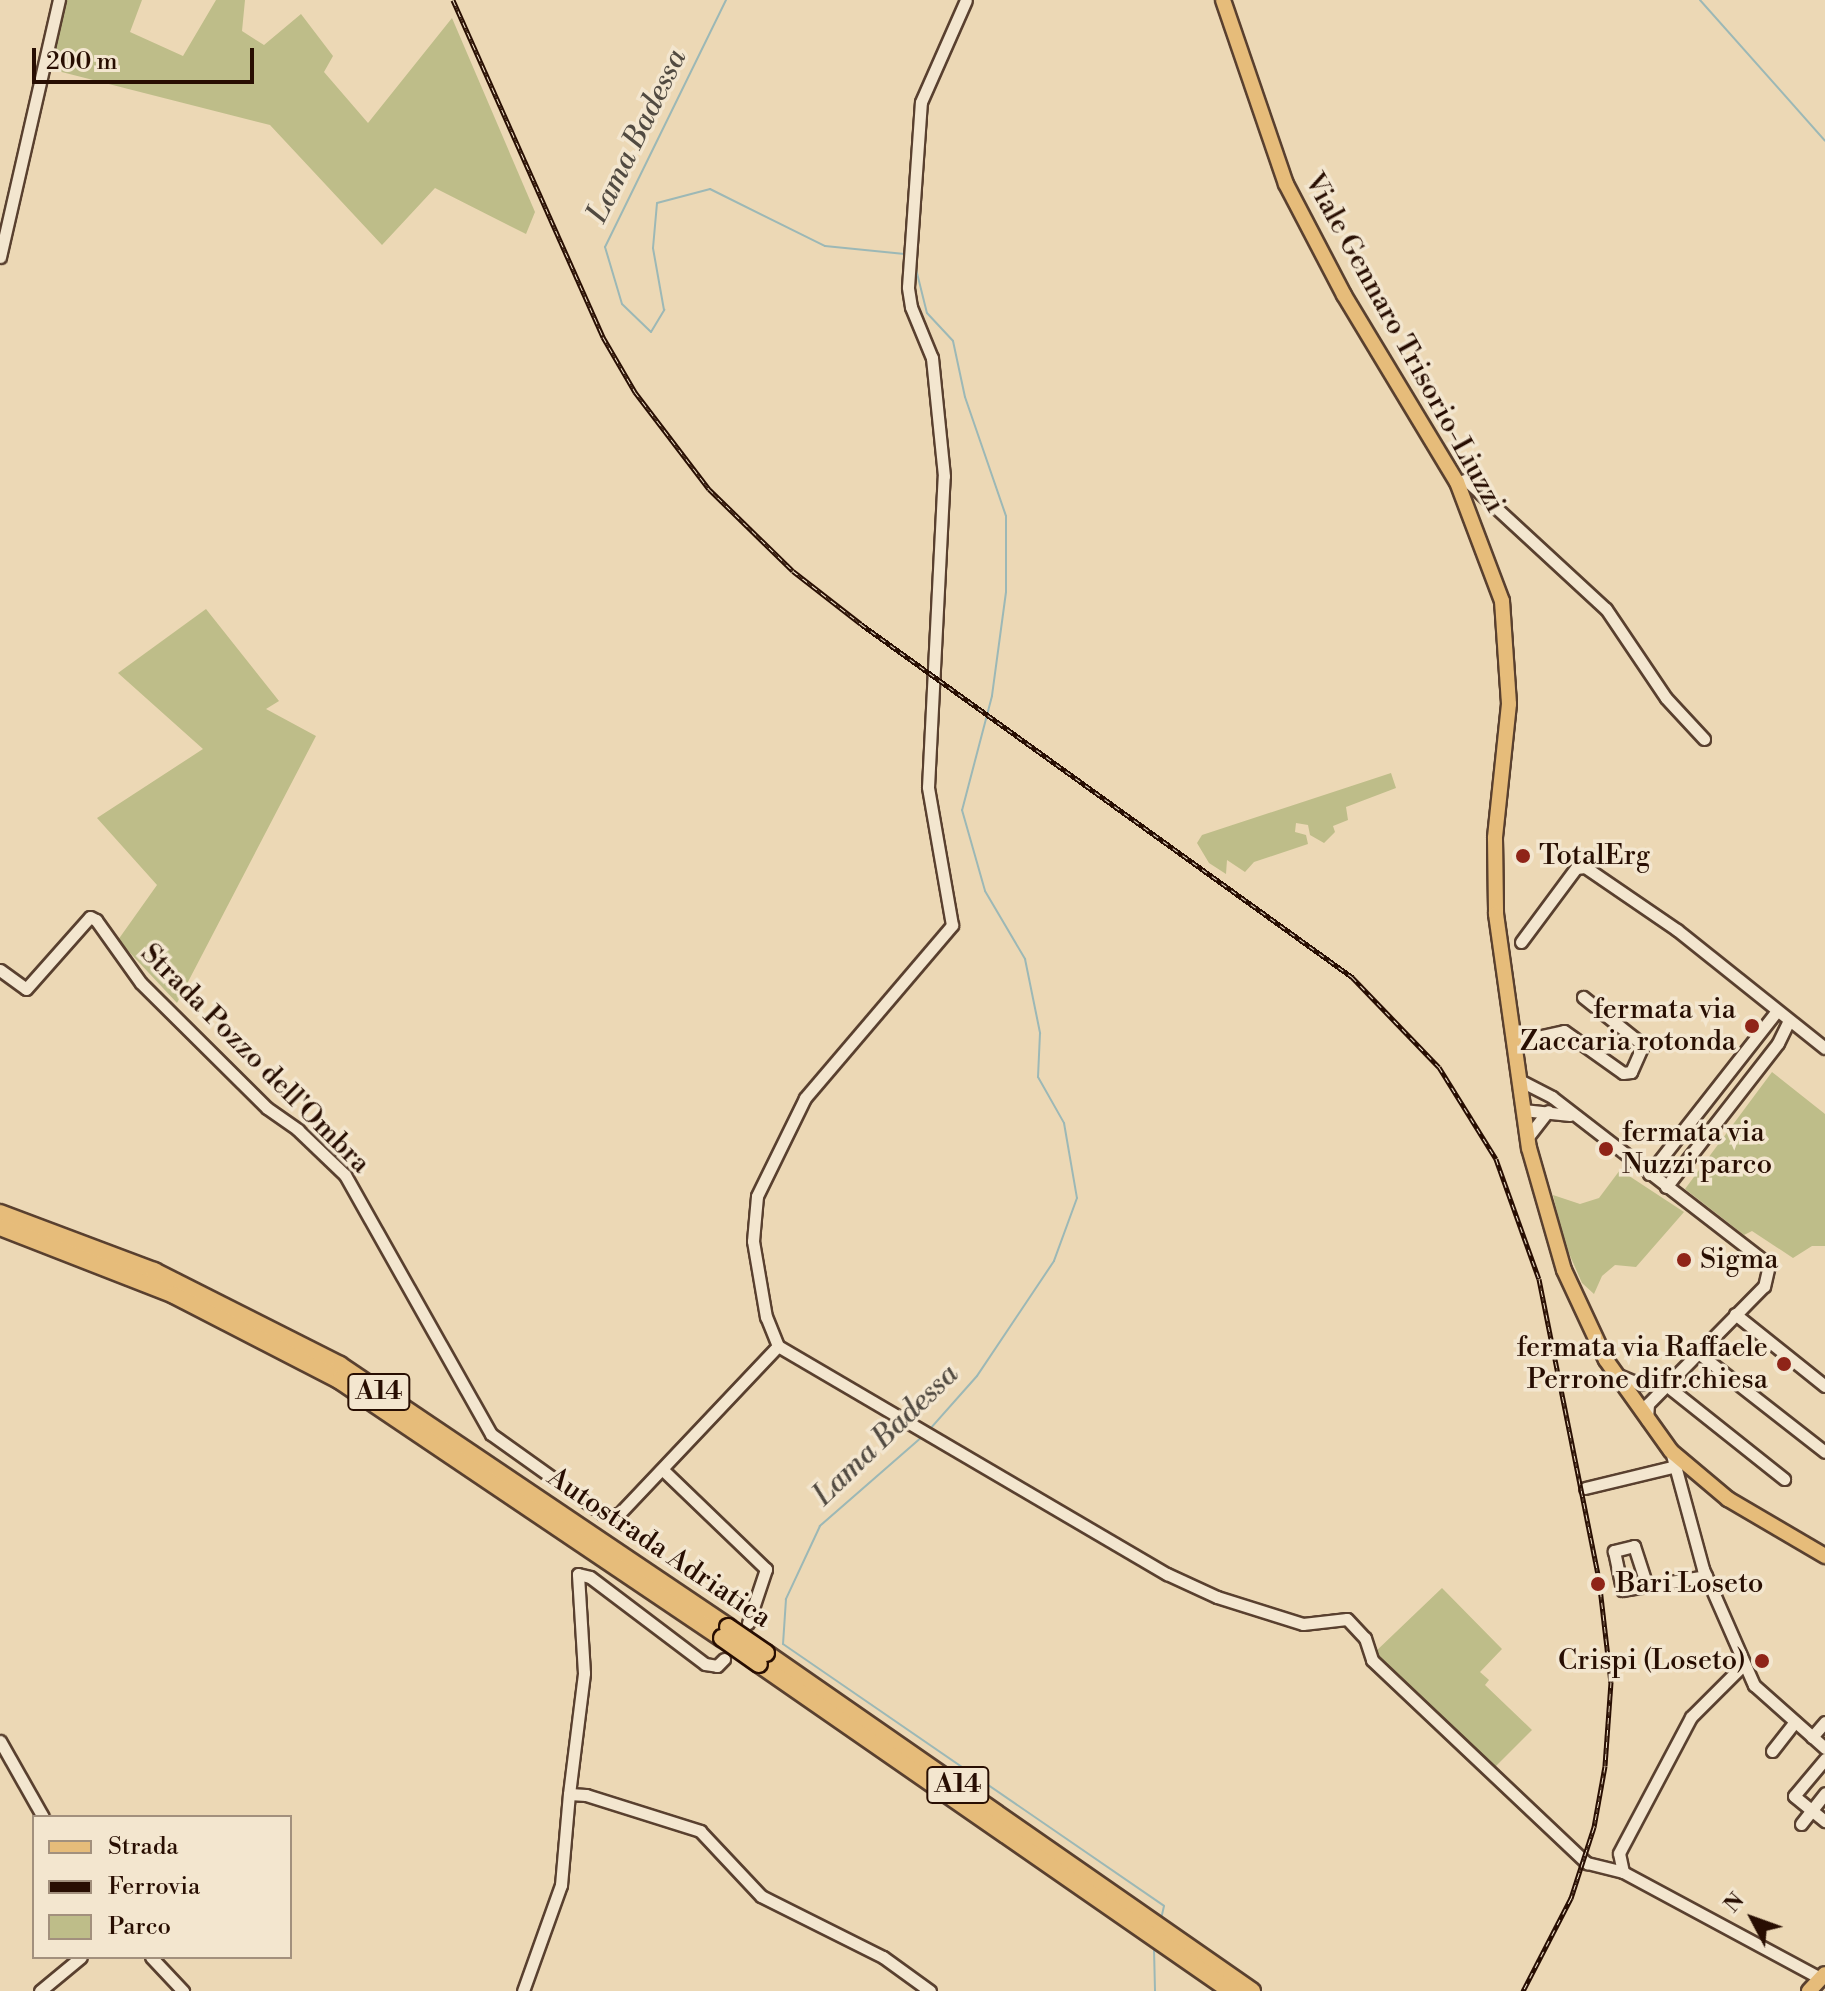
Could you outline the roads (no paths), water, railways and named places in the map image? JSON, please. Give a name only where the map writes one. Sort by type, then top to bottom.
[{"type":"highway","name":"Autostrada Adriatica","points":[[0,1213],[154,1271],[340,1365],[1204,1963],[1252,1991]]},
{"type":"highway","name":"Autostrada Adriatica","points":[[0,1227],[174,1295],[339,1380],[725,1632]]},
{"type":"highway","name":"Autostrada Adriatica","points":[[1204,1963],[1231,1991]]},
{"type":"main road","name":"Viale Gennaro Trisorio-Liuzzi","points":[[1223,0],[1291,194],[1344,295],[1457,482],[1495,576],[1507,626],[1509,704],[1493,884],[1527,1138],[1564,1270],[1614,1373],[1671,1459],[1728,1499],[1825,1556]]},
{"type":"main road","points":[[1809,1991],[1823,1976]]},
{"type":"street","points":[[0,257],[59,0]]},
{"type":"street","points":[[966,0],[921,102],[908,287],[932,358],[944,476],[928,787],[952,925],[805,1098],[757,1196],[753,1241],[766,1317],[778,1346],[1167,1574],[1217,1597],[1303,1624],[1347,1619],[1365,1638],[1372,1660],[1569,1849],[1598,1869],[1623,1872],[1823,1976]]},
{"type":"street","points":[[1457,482],[1466,480],[1606,609],[1666,698],[1704,739]]},
{"type":"street","points":[[1521,942],[1576,868],[1585,867],[1677,930],[1825,1048]]},
{"type":"street","name":"Strada Pozzo dell'Ombra","points":[[0,970],[26,989],[90,917],[96,920],[141,983],[267,1108],[298,1130],[345,1175],[465,1394],[499,1442],[612,1516],[663,1470],[778,1346]]},
{"type":"street","points":[[1514,1042],[1564,1031],[1623,1073],[1631,1072],[1644,1052],[1643,1045],[1583,997]]},
{"type":"street","points":[[1649,1174],[1777,1011]]},
{"type":"street","points":[[1666,1187],[1778,1043],[1789,1020]]},
{"type":"street","points":[[1519,1080],[1552,1097],[1764,1259],[1771,1272],[1735,1314],[1651,1400],[1647,1420]]},
{"type":"street","points":[[1523,1108],[1552,1097]]},
{"type":"street","points":[[1523,1108],[1573,1116]]},
{"type":"street","points":[[1527,1138],[1548,1111]]},
{"type":"street","points":[[1735,1314],[1825,1386]]},
{"type":"street","points":[[1697,1352],[1825,1452]]},
{"type":"street","points":[[1628,1394],[1640,1384],[1678,1370]]},
{"type":"street","points":[[1614,1373],[1640,1384]]},
{"type":"street","points":[[1666,1385],[1784,1479]]},
{"type":"street","points":[[1628,1394],[1651,1400]]},
{"type":"street","points":[[1585,1488],[1671,1459],[1706,1576],[1754,1685],[1825,1748]]},
{"type":"street","points":[[663,1470],[766,1569],[748,1623]]},
{"type":"street","points":[[1647,1586],[1634,1546],[1614,1551],[1622,1590],[1647,1586],[1706,1576]]},
{"type":"street","points":[[1618,1570],[1640,1565]]},
{"type":"street","points":[[523,1991],[561,1885],[584,1673],[578,1574],[590,1577],[705,1664],[717,1666],[724,1659]]},
{"type":"street","points":[[1623,1872],[1619,1853],[1691,1717],[1732,1671],[1744,1664]]},
{"type":"street","points":[[1772,1751],[1795,1722]]},
{"type":"street","points":[[1812,1737],[1825,1722]]},
{"type":"street","points":[[0,1741],[42,1815]]},
{"type":"street","points":[[1825,1759],[1794,1796],[1825,1821]]},
{"type":"street","points":[[1801,1824],[1825,1793]]},
{"type":"street","points":[[569,1794],[586,1795],[700,1831],[761,1896],[883,1957],[930,1991]]},
{"type":"street","points":[[40,1991],[79,1959]]},
{"type":"street","points":[[153,1959],[183,1991]]},
{"type":"waterway","name":"Lama Badessa","points":[[726,0],[605,247],[622,304],[651,332],[664,310],[653,248],[657,203],[710,189],[825,246],[905,254]]},
{"type":"waterway","points":[[1700,0],[1825,141]]},
{"type":"waterway","name":"Lama Badessa","points":[[916,269],[927,313],[953,341],[965,397],[1006,516],[1006,592],[992,696],[962,810],[985,891],[1025,959],[1040,1033],[1038,1077],[1064,1123],[1077,1198],[1054,1261],[977,1376],[930,1429]]},
{"type":"waterway","name":"Lama Badessa","points":[[923,1436],[820,1526],[786,1599],[783,1644],[1164,1906],[1161,1919]]},
{"type":"waterway","name":"Lama Badessa","points":[[1154,1949],[1155,1991]]},
{"type":"railway","points":[[453,0],[603,337],[635,392],[709,489],[793,571],[861,624],[1352,977],[1439,1067],[1496,1159],[1539,1279],[1599,1579],[1611,1682],[1605,1766],[1594,1827],[1571,1898],[1523,1991]]},
{"type":"place","name":"TotalErg","points":[[1523,856]]},
{"type":"place","name":"fermata via Zaccaria rotonda","points":[[1752,1026]]},
{"type":"place","name":"fermata via Nuzzi parco","points":[[1606,1149]]},
{"type":"place","name":"Sigma","points":[[1684,1260]]},
{"type":"place","name":"fermata via Raffaele Perrone difr.chiesa","points":[[1784,1364]]},
{"type":"place","name":"Bari Loseto","points":[[1598,1584]]},
{"type":"place","name":"Crispi (Loseto)","points":[[1762,1661]]}]
